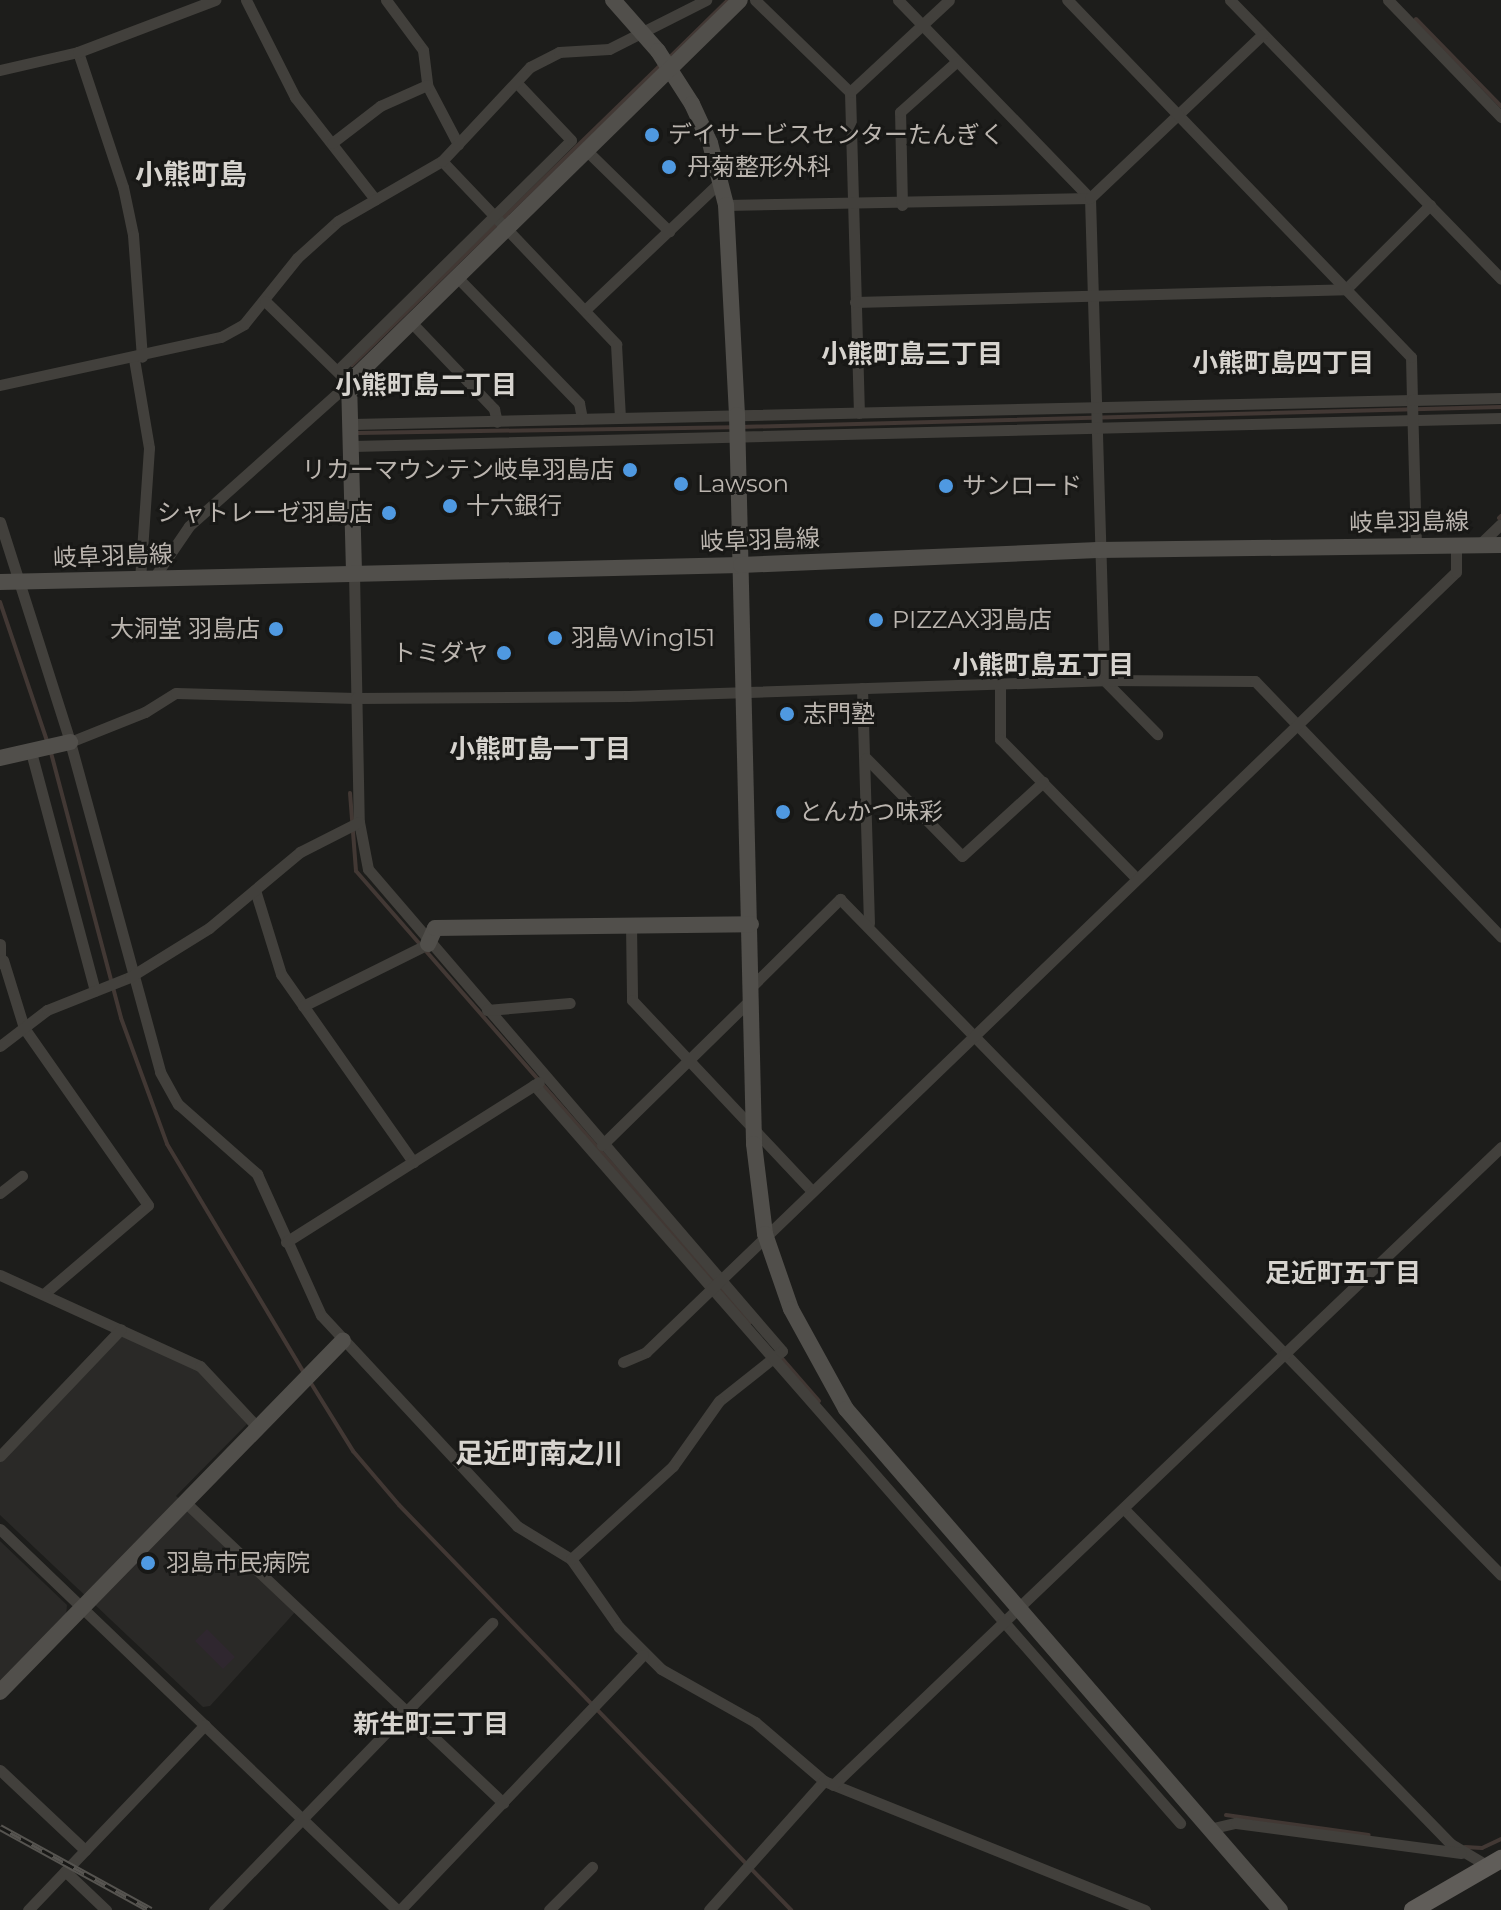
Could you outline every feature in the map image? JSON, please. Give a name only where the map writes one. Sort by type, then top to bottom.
[{"type":"main road","points":[[1413,1910],[1494,1863]]},
{"type":"street","points":[[0,70],[78,52],[215,0]]},
{"type":"street","points":[[246,0],[295,97],[375,199]]},
{"type":"street","points":[[386,0],[423,50],[427,85],[458,144]]},
{"type":"street","points":[[613,0],[645,34],[671,69],[710,143],[726,205],[738,438],[754,1129],[765,1234],[791,1309],[846,1409],[1280,1910]]},
{"type":"street","points":[[0,385],[138,358],[221,337],[244,324],[318,237],[375,199],[442,161],[530,67],[559,52],[609,49],[645,34],[706,0]]},
{"type":"street","points":[[146,579],[189,526],[423,296],[579,147],[671,69],[740,0]]},
{"type":"street","points":[[755,0],[850,92],[859,413]]},
{"type":"street","points":[[898,0],[1090,198],[1104,680],[1157,734]]},
{"type":"street","points":[[850,92],[949,0]]},
{"type":"street","points":[[1067,0],[1411,357],[1416,545]]},
{"type":"street","points":[[1230,0],[1501,279]]},
{"type":"street","points":[[1388,0],[1501,117]]},
{"type":"street","points":[[726,205],[852,207],[1090,198],[1263,34]]},
{"type":"street","points":[[78,52],[123,187],[133,235],[138,358],[149,448],[146,579]]},
{"type":"street","points":[[902,205],[900,112],[957,61]]},
{"type":"street","points":[[517,83],[579,147],[669,231]]},
{"type":"street","points":[[332,143],[380,106],[427,85]]},
{"type":"street","points":[[442,161],[616,344],[620,418]]},
{"type":"street","points":[[585,310],[721,181]]},
{"type":"street","points":[[855,302],[1346,289],[1430,205]]},
{"type":"street","points":[[344,376],[410,321],[423,296],[456,276],[498,223]]},
{"type":"street","points":[[456,276],[579,403],[582,419]]},
{"type":"street","points":[[265,301],[344,376],[353,446],[359,822],[368,869],[428,944],[487,1010],[539,1082],[716,1284]]},
{"type":"street","points":[[410,321],[494,409],[497,422]]},
{"type":"street","points":[[352,424],[1501,398]]},
{"type":"street","points":[[353,446],[1501,418]]},
{"type":"street","points":[[0,522],[10,583],[66,743],[127,979],[160,1072],[178,1104],[257,1174],[321,1315],[517,1526],[571,1559],[643,1655],[755,1722],[829,1783],[1145,1910]]},
{"type":"street","points":[[1479,545],[1501,524]]},
{"type":"street","points":[[623,1362],[646,1352],[1135,877],[1456,572],[1456,545]]},
{"type":"street","name":"岐阜羽島線","points":[[10,583],[354,572],[741,565],[1098,550],[1501,545]]},
{"type":"street","points":[[0,758],[66,743],[145,712],[176,693],[356,698],[1104,680],[1255,681],[1501,937]]},
{"type":"street","points":[[1000,683],[1000,739],[1135,877]]},
{"type":"street","points":[[862,688],[869,923]]},
{"type":"street","points":[[35,752],[98,990]]},
{"type":"street","points":[[866,758],[962,856],[1043,782]]},
{"type":"street","points":[[0,1046],[47,1010],[127,979],[209,928],[300,852],[359,822]]},
{"type":"street","points":[[255,890],[281,974],[413,1162]]},
{"type":"street","points":[[602,1145],[690,1061],[840,899],[869,923],[1501,1575]]},
{"type":"street","points":[[631,924],[632,1000],[811,1190]]},
{"type":"street","points":[[303,1006],[428,944],[435,928],[751,924]]},
{"type":"street","points":[[0,944],[2,962],[24,1028],[148,1205],[45,1293]]},
{"type":"street","points":[[487,1010],[570,1003]]},
{"type":"street","points":[[286,1242],[539,1082]]},
{"type":"street","points":[[539,1082],[602,1145],[774,1359],[1180,1823]]},
{"type":"street","points":[[709,1910],[757,1853],[829,1783],[1005,1626],[1501,1147]]},
{"type":"street","points":[[0,1193],[22,1176]]},
{"type":"street","points":[[0,1275],[200,1366],[257,1427]]},
{"type":"street","points":[[0,1456],[121,1329]]},
{"type":"street","points":[[0,1692],[343,1341]]},
{"type":"street","points":[[571,1559],[673,1466],[719,1401],[774,1359]]},
{"type":"street","points":[[185,1502],[503,1803]]},
{"type":"street","points":[[1126,1511],[1451,1844],[1494,1863]]},
{"type":"street","points":[[0,1529],[398,1910],[643,1655]]},
{"type":"street","points":[[214,1910],[492,1623]]},
{"type":"street","points":[[28,1910],[205,1725]]},
{"type":"street","points":[[0,1770],[85,1850]]},
{"type":"street","points":[[1209,1829],[1236,1823],[1469,1854]]},
{"type":"street","points":[[549,1910],[592,1867]]},
{"type":"street","points":[[65,1871],[106,1910]]},
{"type":"shaded area","name":"羽島市民病院","points":[[123,1333],[199,1369],[247,1424],[176,1496],[296,1611],[210,1706],[203,1707],[0,1515],[0,1462]]},
{"type":"shaded area","points":[[0,1541],[67,1605],[66,1617],[0,1682]]},
{"type":"shaded area","points":[[207,1629],[235,1657],[223,1669],[195,1641]]},
{"type":"waterway","points":[[667,60],[728,0]]},
{"type":"waterway","points":[[1416,19],[1501,106]]},
{"type":"waterway","points":[[352,365],[660,66]]},
{"type":"waterway","points":[[740,427],[1501,407]]},
{"type":"waterway","points":[[358,433],[732,427]]},
{"type":"waterway","points":[[0,602],[47,741]]},
{"type":"waterway","points":[[50,749],[121,1018],[167,1144],[304,1373]]},
{"type":"waterway","points":[[350,793],[356,871],[750,1322]]},
{"type":"waterway","points":[[779,1355],[819,1401]]},
{"type":"waterway","points":[[309,1380],[353,1451],[399,1505],[791,1910]]},
{"type":"waterway","points":[[1226,1815],[1369,1835]]},
{"type":"waterway","points":[[1465,1847],[1482,1848],[1501,1839]]},
{"type":"railway","points":[[0,1827],[151,1910]]},
{"type":"place","name":"デイサービスセンターたんぎく","points":[[652,135]]},
{"type":"place","name":"丹菊整形外科","points":[[669,167]]},
{"type":"place","name":"リカーマウンテン岐阜羽島店","points":[[630,470]]},
{"type":"place","name":"Lawson","points":[[681,484]]},
{"type":"place","name":"サンロード","points":[[946,486]]},
{"type":"place","name":"十六銀行","points":[[450,506]]},
{"type":"place","name":"シャトレーゼ羽島店","points":[[389,513]]},
{"type":"place","name":"PIZZAX羽島店","points":[[876,620]]},
{"type":"place","name":"大洞堂 羽島店","points":[[276,629]]},
{"type":"place","name":"羽島Wing151","points":[[555,638]]},
{"type":"place","name":"トミダヤ","points":[[504,653]]},
{"type":"place","name":"志門塾","points":[[787,714]]},
{"type":"place","name":"とんかつ味彩","points":[[783,812]]},
{"type":"place","name":"羽島市民病院","points":[[148,1563]]},
{"type":"district","name":"小熊町島","points":[[191,174]]},
{"type":"district","name":"小熊町島三丁目","points":[[912,355]]},
{"type":"district","name":"小熊町島四丁目","points":[[1283,364]]},
{"type":"district","name":"小熊町島二丁目","points":[[426,386]]},
{"type":"district","name":"小熊町島五丁目","points":[[1043,666]]},
{"type":"district","name":"小熊町島一丁目","points":[[540,750]]},
{"type":"district","name":"足近町五丁目","points":[[1343,1274]]},
{"type":"district","name":"足近町南之川","points":[[539,1453]]},
{"type":"district","name":"新生町三丁目","points":[[431,1725]]}]
